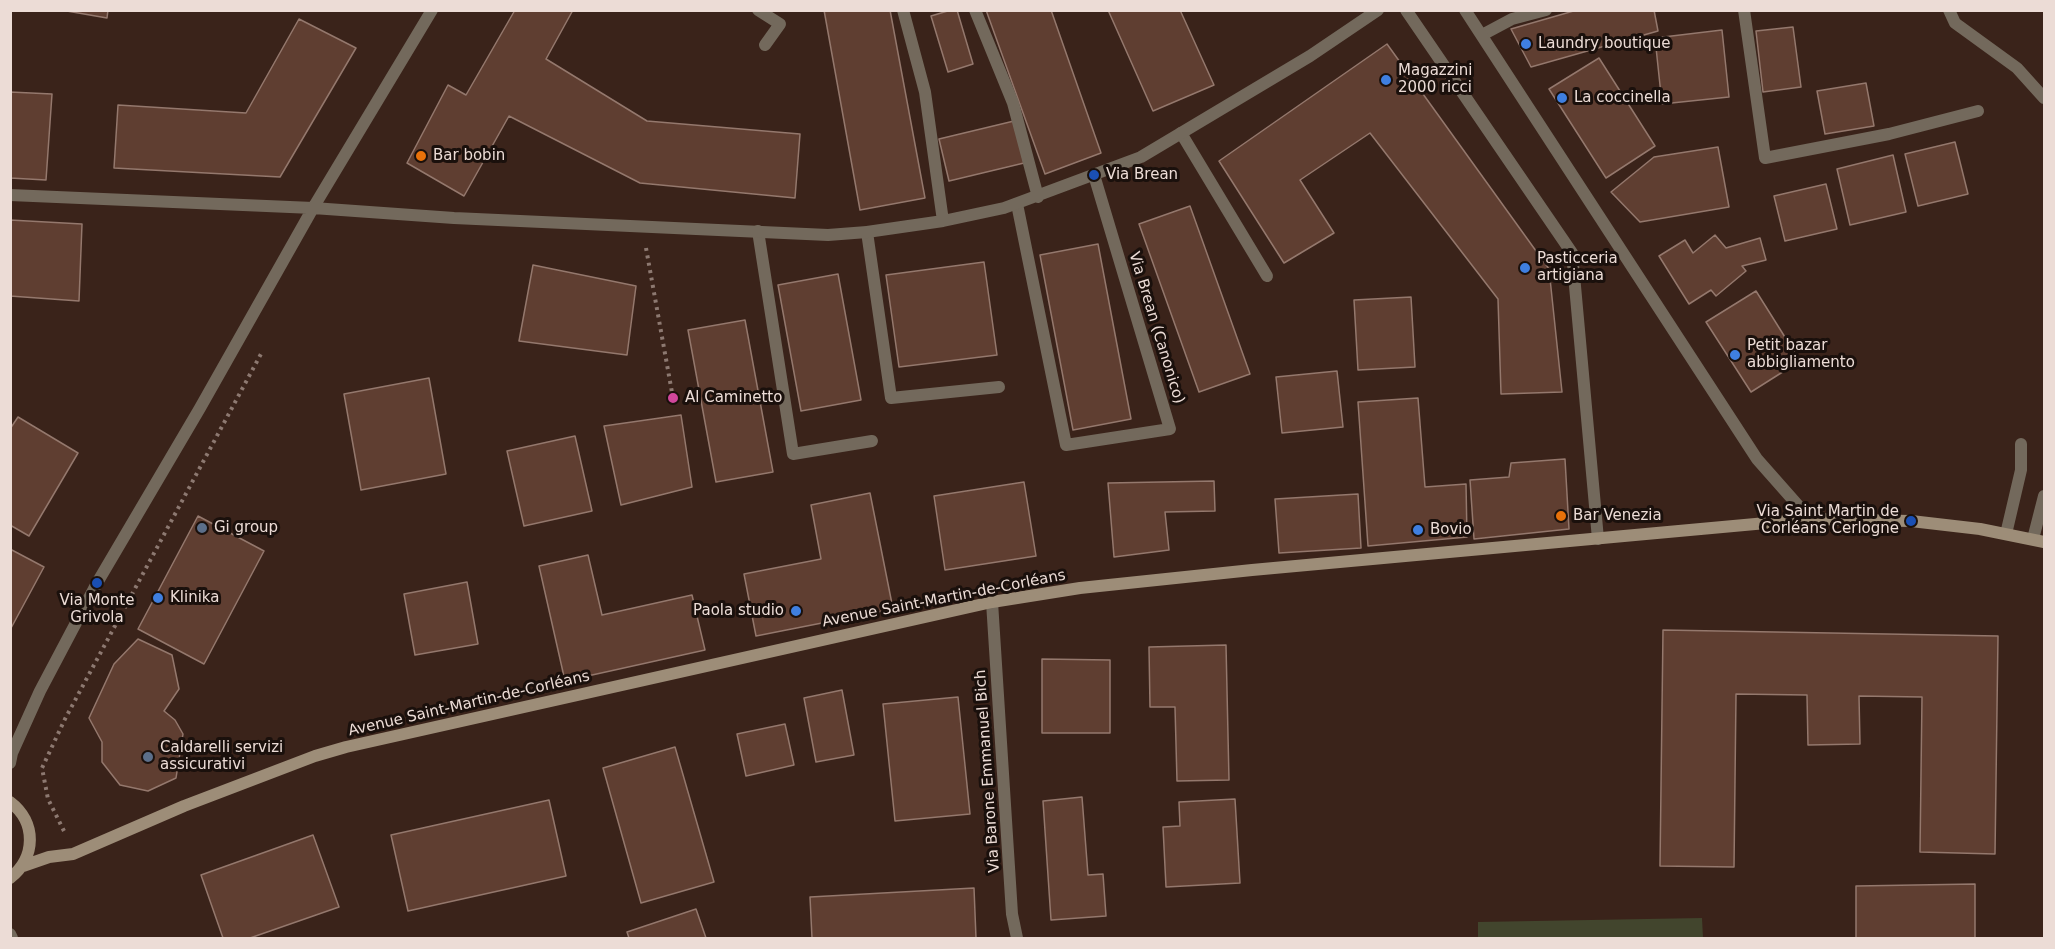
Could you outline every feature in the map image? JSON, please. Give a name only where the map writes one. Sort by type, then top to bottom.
[{"type":"street","points":[[10,763],[12,753],[40,691],[97,583],[189,428],[313,207],[432,10]]},
{"type":"street","points":[[758,10],[780,24],[765,45]]},
{"type":"street","points":[[903,10],[925,92],[943,221]]},
{"type":"street","points":[[975,10],[1013,103],[1038,197]]},
{"type":"street","points":[[10,195],[313,207],[454,218],[828,235],[867,232],[943,221],[1017,204],[1141,157],[1310,56],[1378,10]]},
{"type":"street","points":[[1406,10],[1572,253],[1598,539]]},
{"type":"street","points":[[1465,10],[1757,459],[1810,519]]},
{"type":"street","points":[[1482,35],[1512,20],[1546,10]]},
{"type":"street","points":[[1744,10],[1765,158],[1889,134],[1978,111]]},
{"type":"street","points":[[1949,10],[1955,23],[2017,68],[2044,98]]},
{"type":"street","points":[[1181,133],[1267,276]]},
{"type":"street","name":"Via Brean (Canonico)","points":[[1017,204],[1066,445],[1170,429],[1094,175]]},
{"type":"street","points":[[758,231],[794,454],[872,441]]},
{"type":"street","points":[[867,232],[891,398],[999,387]]},
{"type":"street","points":[[2006,534],[2021,470],[2020,444]]},
{"type":"street","points":[[2039,541],[2044,496]]},
{"type":"street","name":"Avenue Saint-Martin-de-Corléans","points":[[23,866],[49,857],[73,854],[184,806],[315,756],[346,747],[992,602],[1080,588],[1252,570],[1810,519],[1911,521],[2006,534],[2039,541]]},
{"type":"street","name":"Via Barone Emmanuel Bich","points":[[992,602],[1012,914],[1017,939]]},
{"type":"street","points":[[10,802],[22,813],[30,830],[28,856],[23,866],[10,878]]},
{"type":"path","points":[[642,226],[673,398]]},
{"type":"path","points":[[73,854],[48,799],[42,768],[71,708],[267,341]]},
{"type":"green space","points":[[1702,918],[1703,938],[1478,938],[1478,922]]},
{"type":"building","points":[[61,10],[108,10],[107,18]]},
{"type":"building","points":[[515,10],[573,10],[546,59],[647,121],[800,134],[795,198],[640,183],[509,116],[464,196],[407,163],[448,85],[466,95]]},
{"type":"building","points":[[824,10],[890,10],[925,198],[860,210]]},
{"type":"building","points":[[957,10],[973,64],[948,72],[931,16]]},
{"type":"building","points":[[986,10],[1051,10],[1101,153],[1045,174]]},
{"type":"building","points":[[1108,10],[1180,10],[1214,85],[1153,111]]},
{"type":"building","points":[[1577,10],[1654,10],[1658,31],[1531,67],[1511,29]]},
{"type":"building","points":[[299,19],[356,48],[280,177],[114,168],[118,105],[246,113]]},
{"type":"building","points":[[1793,27],[1801,87],[1763,92],[1756,31]]},
{"type":"building","points":[[1722,30],[1729,97],[1662,104],[1655,38]]},
{"type":"building","points":[[1387,44],[1549,269],[1562,392],[1501,394],[1498,299],[1370,133],[1300,180],[1334,233],[1284,263],[1219,161]]},
{"type":"building","points":[[1599,58],[1655,146],[1606,178],[1549,89]]},
{"type":"building","points":[[1866,83],[1874,126],[1825,134],[1817,91]]},
{"type":"building","points":[[10,92],[52,94],[46,180],[10,178]]},
{"type":"building","points":[[1014,121],[1024,163],[949,181],[939,139]]},
{"type":"building","points":[[1955,142],[1968,194],[1918,206],[1905,154]]},
{"type":"building","points":[[1718,147],[1729,207],[1640,222],[1611,192],[1654,157]]},
{"type":"building","points":[[1893,155],[1906,212],[1850,225],[1837,169]]},
{"type":"building","points":[[1826,184],[1837,229],[1785,241],[1774,196]]},
{"type":"building","points":[[1190,206],[1250,374],[1199,392],[1139,224]]},
{"type":"building","points":[[10,220],[82,224],[79,301],[10,296]]},
{"type":"building","points":[[1715,235],[1726,248],[1760,238],[1766,260],[1742,266],[1746,271],[1716,296],[1711,290],[1689,304],[1659,256],[1685,240],[1693,253]]},
{"type":"building","points":[[1098,244],[1131,419],[1073,430],[1040,255]]},
{"type":"building","points":[[984,262],[997,355],[899,367],[886,275]]},
{"type":"building","points":[[533,265],[636,286],[627,355],[519,341]]},
{"type":"building","points":[[838,274],[861,400],[801,411],[778,285]]},
{"type":"building","points":[[1756,291],[1800,361],[1751,392],[1706,322]]},
{"type":"building","points":[[1411,297],[1415,367],[1358,370],[1354,300]]},
{"type":"building","points":[[745,320],[773,472],[716,482],[688,330]]},
{"type":"building","points":[[1337,371],[1343,427],[1282,433],[1276,377]]},
{"type":"building","points":[[429,378],[446,474],[361,490],[344,394]]},
{"type":"building","points":[[1418,398],[1425,487],[1466,484],[1467,537],[1368,546],[1358,402]]},
{"type":"building","points":[[681,415],[692,487],[621,505],[604,426]]},
{"type":"building","points":[[18,417],[78,453],[29,536],[10,525],[10,429]]},
{"type":"building","points":[[575,436],[592,511],[524,526],[507,451]]},
{"type":"building","points":[[1565,459],[1569,529],[1474,539],[1470,480],[1509,477],[1511,463]]},
{"type":"building","points":[[1214,481],[1215,511],[1165,512],[1169,550],[1114,557],[1108,483]]},
{"type":"building","points":[[1024,482],[1036,556],[945,570],[934,496]]},
{"type":"building","points":[[870,493],[893,609],[756,636],[744,574],[821,559],[811,505]]},
{"type":"building","points":[[1358,494],[1361,548],[1279,553],[1275,499]]},
{"type":"building","points":[[198,516],[264,551],[204,664],[138,629]]},
{"type":"building","points":[[10,549],[44,567],[10,630]]},
{"type":"building","points":[[588,555],[602,615],[692,595],[705,650],[565,681],[539,566]]},
{"type":"building","points":[[467,582],[478,644],[415,655],[404,594]]},
{"type":"building","points":[[1663,630],[1998,636],[1995,854],[1920,852],[1922,697],[1859,696],[1860,744],[1808,745],[1807,695],[1736,694],[1734,867],[1660,866]]},
{"type":"building","points":[[138,639],[172,655],[179,689],[164,711],[175,720],[183,734],[176,778],[148,791],[120,785],[102,762],[102,742],[89,718],[114,664]]},
{"type":"building","points":[[1226,645],[1229,780],[1177,781],[1175,707],[1150,707],[1149,647]]},
{"type":"building","points":[[1042,659],[1110,660],[1110,733],[1042,733]]},
{"type":"building","points":[[842,690],[854,755],[816,762],[804,698]]},
{"type":"building","points":[[958,697],[970,814],[895,821],[883,704]]},
{"type":"building","points":[[785,724],[794,765],[746,776],[737,734]]},
{"type":"building","points":[[675,747],[714,882],[641,903],[603,768]]},
{"type":"building","points":[[1082,797],[1088,875],[1103,874],[1106,916],[1051,920],[1043,801]]},
{"type":"building","points":[[1235,799],[1240,883],[1166,887],[1163,827],[1180,826],[1179,802]]},
{"type":"building","points":[[549,800],[566,876],[408,911],[391,835]]},
{"type":"building","points":[[313,835],[339,907],[250,938],[223,938],[201,875]]},
{"type":"building","points":[[1975,884],[1975,938],[1856,938],[1856,886]]},
{"type":"building","points":[[974,888],[976,938],[812,938],[810,897]]},
{"type":"building","points":[[696,909],[706,938],[629,938],[627,932]]},
{"type":"place","name":"Laundry boutique","points":[[1526,44]]},
{"type":"place","name":"Magazzini 2000 ricci","points":[[1386,80]]},
{"type":"place","name":"La coccinella","points":[[1562,98]]},
{"type":"place","name":"Bar bobin","points":[[421,156]]},
{"type":"place","name":"Via Brean","points":[[1094,175]]},
{"type":"place","name":"Pasticceria artigiana","points":[[1525,268]]},
{"type":"place","name":"Petit bazar abbigliamento","points":[[1735,355]]},
{"type":"place","name":"Al Caminetto","points":[[673,398]]},
{"type":"place","name":"Bar Venezia","points":[[1561,516]]},
{"type":"place","name":"Via Saint Martin de Corléans Cerlogne","points":[[1911,521]]},
{"type":"place","name":"Gi group","points":[[202,528]]},
{"type":"place","name":"Bovio","points":[[1418,530]]},
{"type":"place","name":"Via Monte Grivola","points":[[97,583]]},
{"type":"place","name":"Klinika","points":[[158,598]]},
{"type":"place","name":"Paola studio","points":[[796,611]]},
{"type":"place","name":"Caldarelli servizi assicurativi","points":[[148,757]]}]
